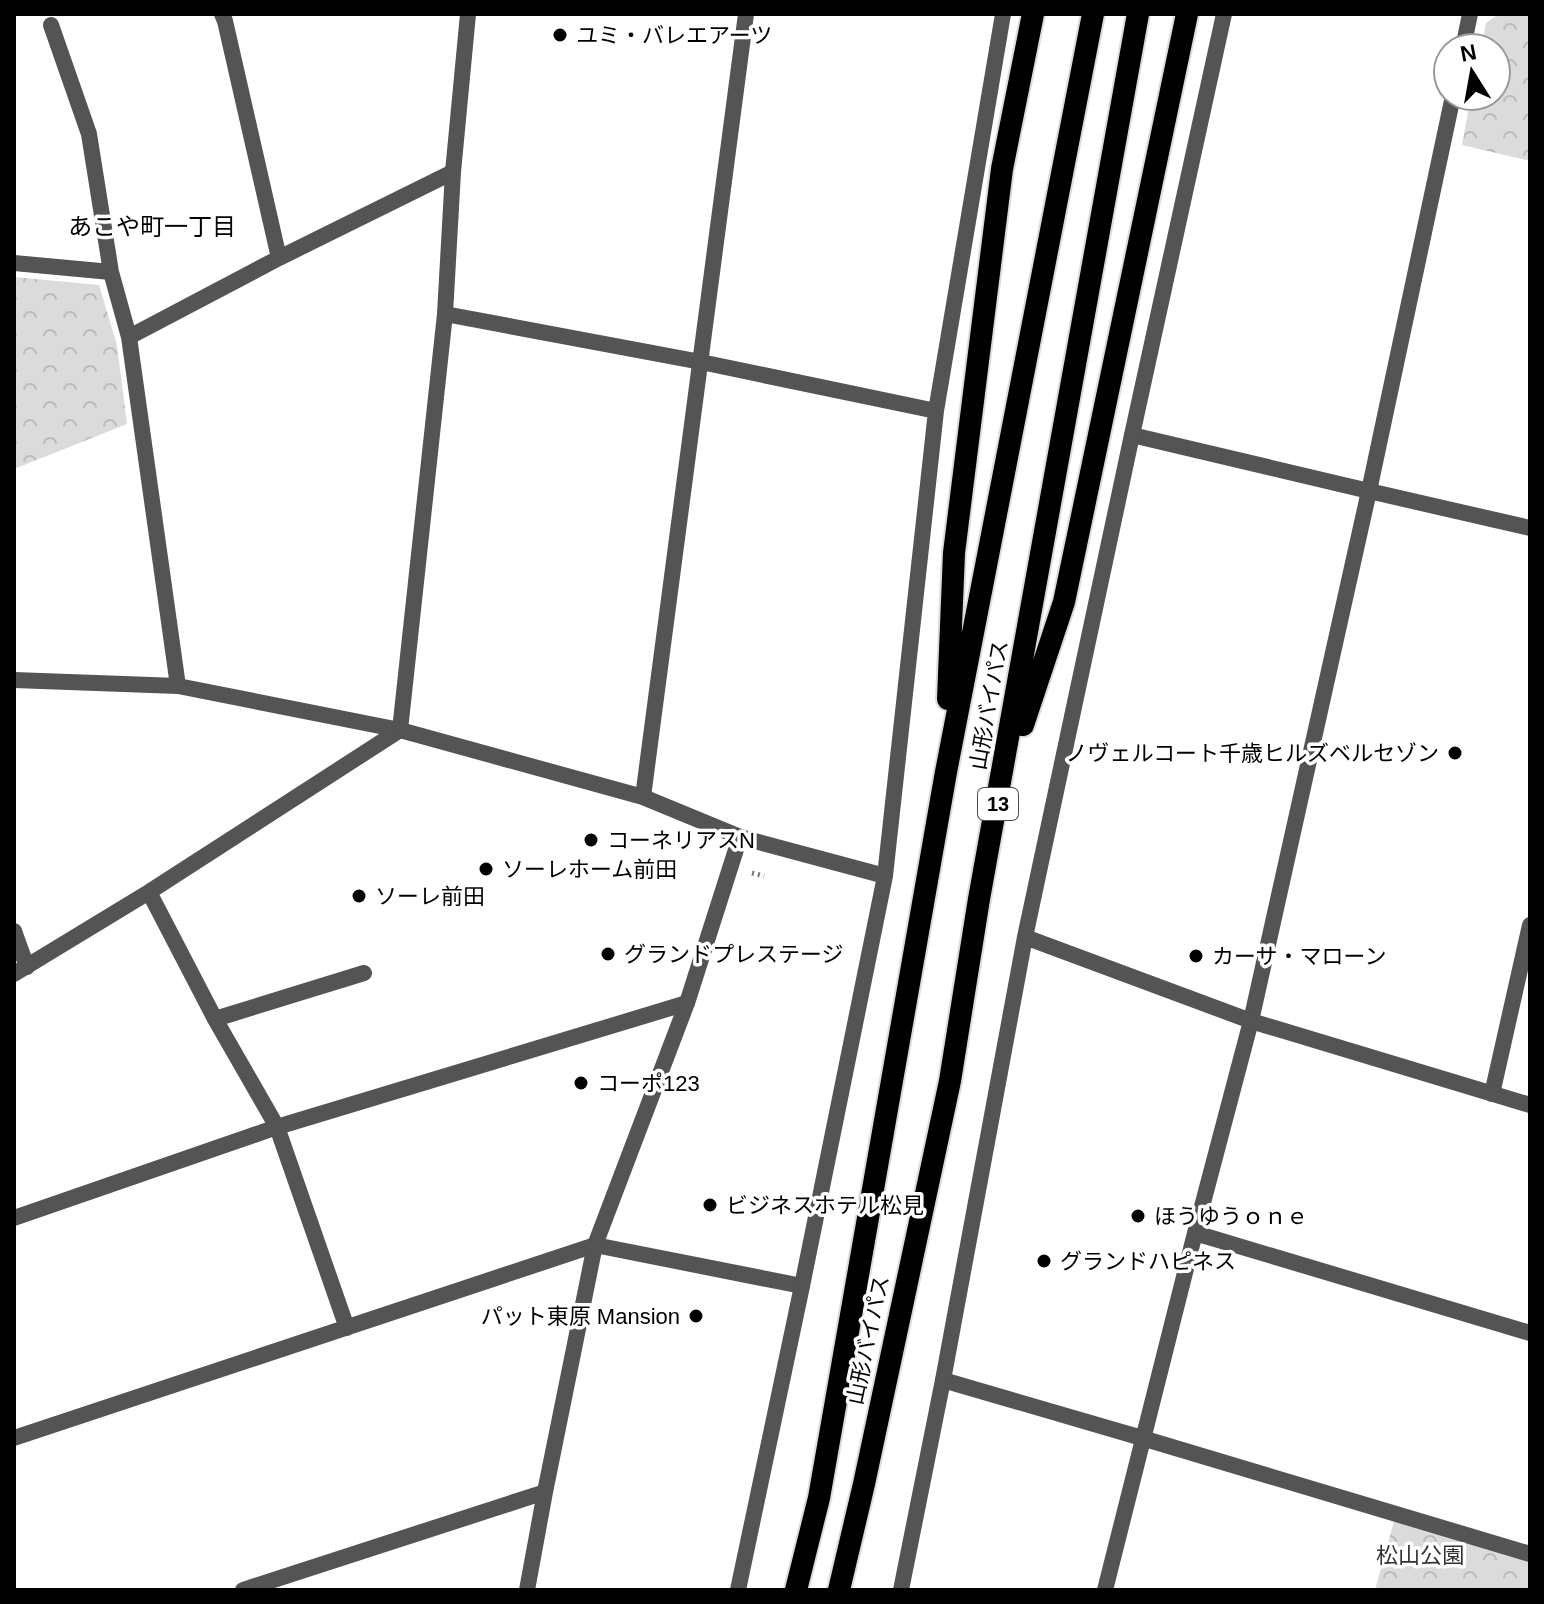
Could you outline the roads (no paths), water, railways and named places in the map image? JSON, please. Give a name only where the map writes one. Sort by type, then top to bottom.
[{"type":"highway","points":[[946,772],[954,553],[1002,169],[1033,14]]},
{"type":"highway","name":"山形バイパス","points":[[796,1590],[819,1498],[946,772],[1093,14]]},
{"type":"highway","name":"山形バイパス","points":[[839,1590],[950,1081],[979,899],[1138,14]]},
{"type":"highway","points":[[999,799],[1064,602],[1187,14]]},
{"type":"highway","points":[[853,1590],[864,1484]]},
{"type":"highway","points":[[787,1590],[819,1498]]},
{"type":"street","points":[[222,14],[279,258]]},
{"type":"street","points":[[400,730],[445,314],[453,172],[468,14]]},
{"type":"street","points":[[643,797],[746,14]]},
{"type":"street","points":[[738,1590],[885,876],[936,411],[1003,14]]},
{"type":"street","points":[[901,1590],[1025,937],[1224,14]]},
{"type":"street","points":[[51,25],[89,134],[111,272],[129,337],[178,686]]},
{"type":"street","points":[[1105,1590],[1251,1021],[1450,112]]},
{"type":"street","points":[[129,337],[453,172]]},
{"type":"street","points":[[14,263],[111,272]]},
{"type":"street","points":[[445,314],[701,362],[936,411]]},
{"type":"street","points":[[1132,435],[1530,528]]},
{"type":"street","points":[[14,680],[178,686],[400,730],[643,797],[740,837],[885,876]]},
{"type":"street","points":[[14,931],[21,971],[400,730]]},
{"type":"street","points":[[527,1590],[595,1245],[687,1003],[740,837]]},
{"type":"street","points":[[149,892],[215,1019],[277,1127],[347,1328]]},
{"type":"street","points":[[1492,1094],[1530,925]]},
{"type":"street","points":[[1025,937],[1251,1021],[1530,1105]]},
{"type":"street","points":[[215,1019],[364,973]]},
{"type":"street","points":[[14,1218],[277,1127],[687,1003]]},
{"type":"street","points":[[1195,1233],[1530,1333]]},
{"type":"street","points":[[14,1438],[595,1245],[802,1286]]},
{"type":"street","points":[[943,1380],[1530,1554]]},
{"type":"street","points":[[243,1590],[545,1492]]},
{"type":"place","name":"ユミ・バレエアーツ","points":[[560,35]]},
{"type":"place","name":"ノヴェルコート千歳ヒルズベルセゾン","points":[[1455,753]]},
{"type":"place","name":"コーネリアスN","points":[[591,840]]},
{"type":"place","name":"ソーレホーム前田","points":[[486,869]]},
{"type":"place","name":"ソーレ前田","points":[[359,896]]},
{"type":"place","name":"グランドプレステージ","points":[[608,954]]},
{"type":"place","name":"カーサ・マローン","points":[[1196,956]]},
{"type":"place","name":"コーポ123","points":[[581,1083]]},
{"type":"place","name":"ビジネスホテル松見","points":[[710,1205]]},
{"type":"place","name":"ほうゆうｏｎｅ","points":[[1138,1216]]},
{"type":"place","name":"グランドハピネス","points":[[1044,1261]]},
{"type":"place","name":"パット東原 Mansion","points":[[696,1316]]},
{"type":"district","name":"あこや町一丁目","points":[[152,226]]},
{"type":"park label","name":"松山公園","points":[[1420,1555]]}]
